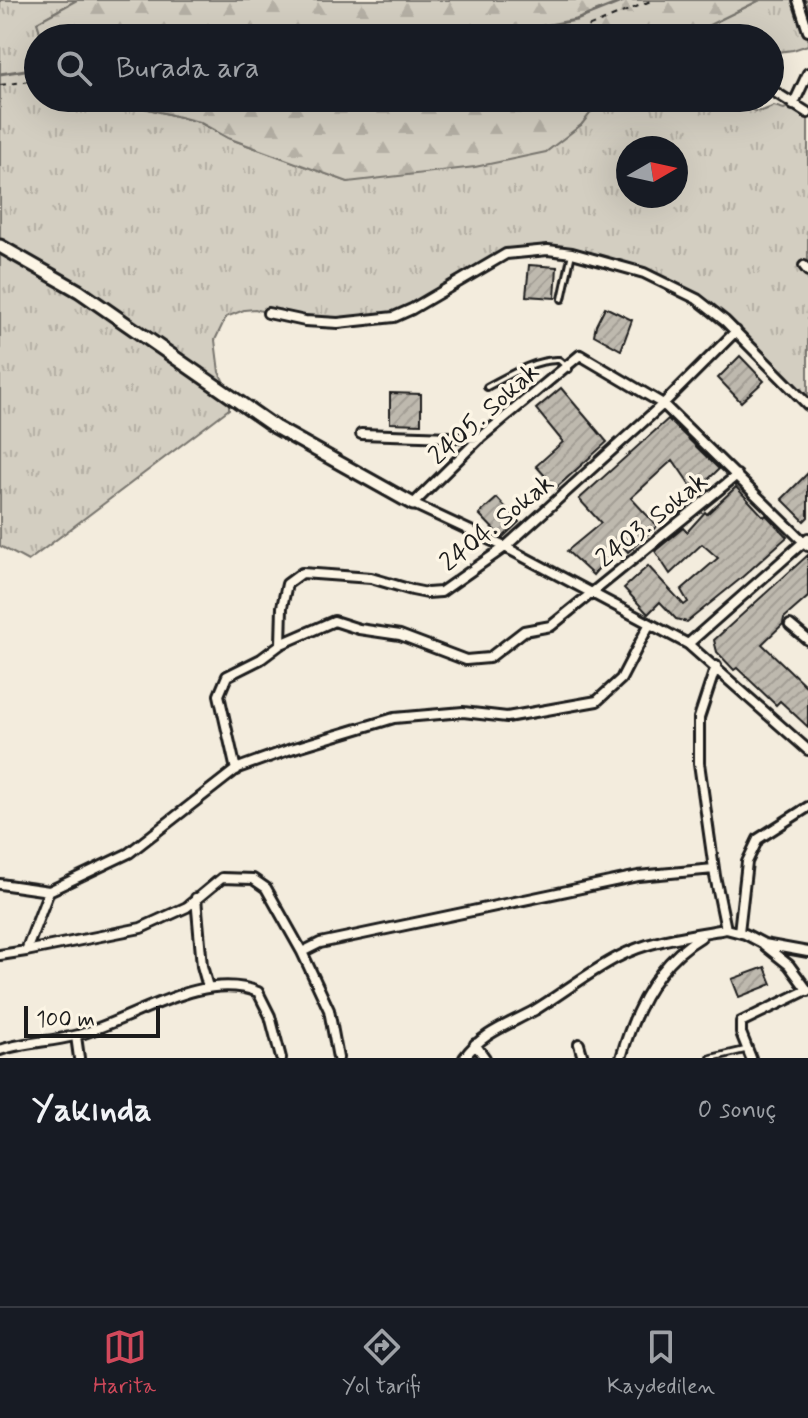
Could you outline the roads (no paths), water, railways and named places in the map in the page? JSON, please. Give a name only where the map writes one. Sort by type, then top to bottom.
[{"type":"street","points":[[798,0],[808,31]]},
{"type":"street","points":[[793,105],[808,73]]},
{"type":"street","points":[[784,99],[808,113]]},
{"type":"street","points":[[0,246],[79,291],[275,427],[413,504],[505,547],[688,644],[808,750]]},
{"type":"street","points":[[268,313],[305,321],[338,323],[394,317],[506,254],[537,250],[572,253],[610,262],[667,283],[697,299],[736,331],[808,405]]},
{"type":"street","name":"2404. Sokak","points":[[281,644],[282,607],[287,584],[302,573],[371,578],[427,593],[441,592],[505,547],[663,404],[736,331]]},
{"type":"street","name":"2405. Sokak","points":[[413,504],[480,438],[580,355],[663,404]]},
{"type":"street","points":[[663,404],[807,542],[688,644]]},
{"type":"street","points":[[361,434],[480,438]]},
{"type":"street","name":"2403. Sokak","points":[[236,770],[219,695],[227,676],[261,659],[281,644],[334,621],[359,629],[400,635],[466,660],[489,658],[524,631],[551,626],[737,475]]},
{"type":"street","points":[[0,884],[49,891],[129,853],[236,770],[291,749],[394,718],[463,712],[507,717],[597,701],[621,679],[649,625]]},
{"type":"street","points":[[790,625],[808,640]]},
{"type":"street","points":[[716,666],[699,718],[699,763],[726,929]]},
{"type":"street","points":[[739,932],[747,862],[758,839],[808,807]]},
{"type":"street","points":[[302,952],[320,943],[638,876],[714,869]]},
{"type":"street","points":[[0,955],[141,928],[187,907],[222,878],[253,879],[266,888],[302,952],[329,1010],[338,1058]]},
{"type":"street","points":[[26,951],[49,891]]},
{"type":"street","points":[[196,898],[202,966],[208,987]]},
{"type":"street","points":[[464,1058],[475,1044],[493,1030],[533,1011],[620,955],[726,929],[764,944],[789,965],[808,990],[741,1022],[741,1033],[749,1054]]},
{"type":"street","points":[[621,1058],[637,1009],[659,975],[681,948],[708,932]]},
{"type":"street","points":[[764,944],[808,952]]},
{"type":"street","points":[[0,1050],[76,1036],[208,987],[242,986],[258,992],[270,1016],[279,1057]]},
{"type":"street","points":[[76,1036],[79,1058]]},
{"type":"street","points":[[475,1044],[485,1058]]},
{"type":"street","points":[[579,1044],[583,1058]]},
{"type":"lane","points":[[562,299],[572,253]]},
{"type":"lane","points":[[487,387],[546,360],[559,360],[569,369]]},
{"type":"lane","points":[[711,1058],[749,1054]]},
{"type":"waterway","points":[[554,24],[576,20],[626,0]]},
{"type":"waterway","points":[[0,74],[24,70]]}]
